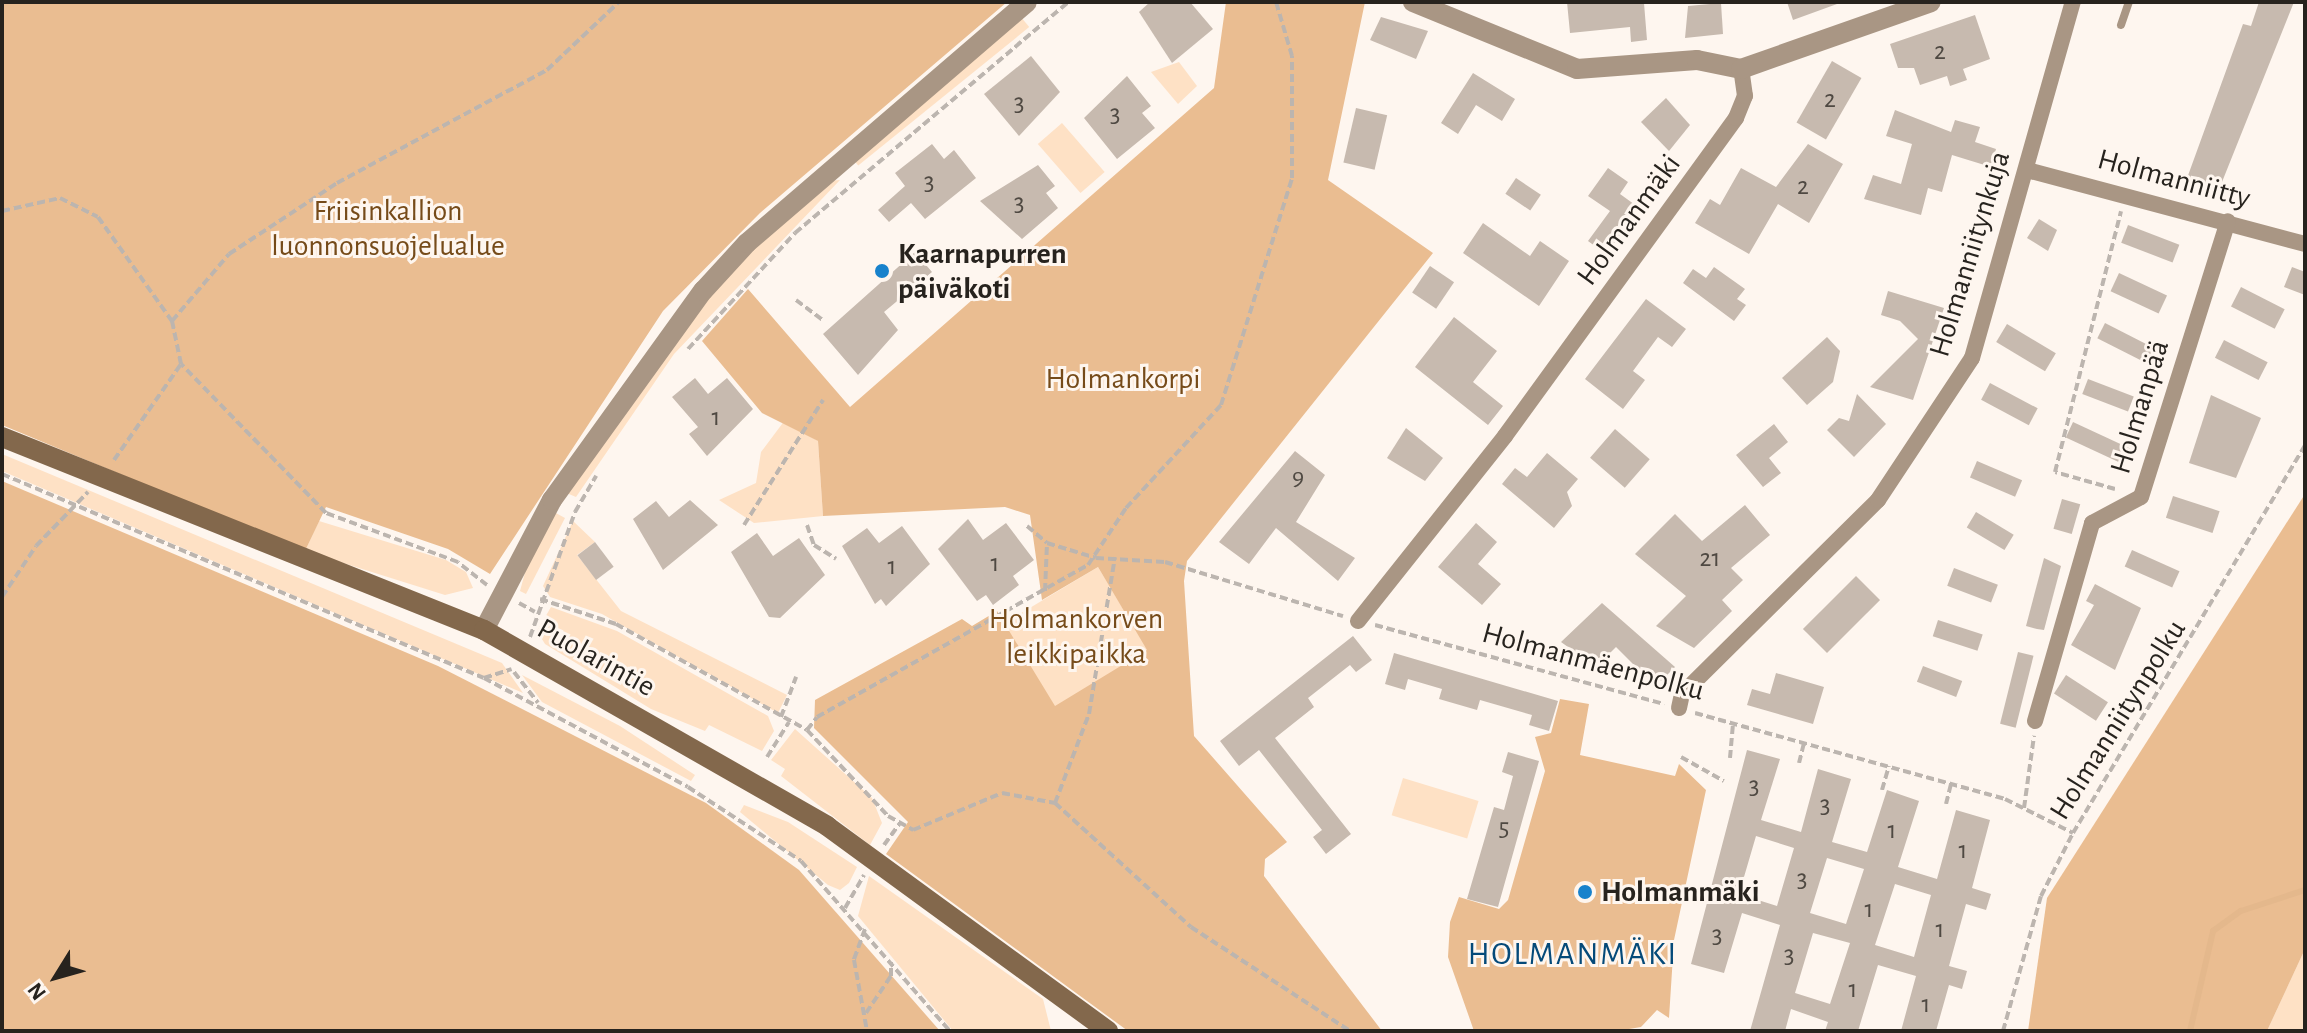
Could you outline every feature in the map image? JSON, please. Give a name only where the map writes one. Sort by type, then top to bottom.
[{"type":"main road","name":"Puolarintie","points":[[2,437],[484,630],[517,660],[827,826],[1097,1029]]},
{"type":"street","points":[[484,630],[552,500],[703,291],[759,233],[1027,2]]},
{"type":"street","points":[[1413,2],[1577,69],[1697,60],[1741,69],[1931,2]]},
{"type":"street","name":"Holmanniitynkuja","points":[[1679,708],[1682,694],[1878,500],[1952,393],[1972,358],[2073,2]]},
{"type":"street","name":"Holmanmäki","points":[[1358,621],[1505,436],[1736,118],[1745,96],[1741,69]]},
{"type":"street","name":"Holmanniitty","points":[[2027,170],[2125,193],[2305,244]]},
{"type":"street","name":"Holmanpää","points":[[2035,721],[2092,523],[2141,497],[2228,221]]},
{"type":"lane","points":[[2121,25],[2129,2]]},
{"type":"path","points":[[172,321],[229,254],[337,183],[547,70],[619,2]]},
{"type":"path","points":[[680,359],[795,233],[1068,2]]},
{"type":"path","points":[[807,730],[1096,558],[1126,508],[1221,405],[1257,297],[1296,141],[1292,56],[1276,2]]},
{"type":"path","points":[[2125,193],[2055,472],[2141,497]]},
{"type":"path","points":[[2,211],[60,198],[98,217],[172,321],[181,364],[229,421],[326,513],[458,562],[501,594]]},
{"type":"path","points":[[796,300],[823,320]]},
{"type":"path","points":[[101,478],[181,364]]},
{"type":"path","points":[[744,525],[823,400]]},
{"type":"path","name":"Holmanniitynpolku","points":[[2003,1031],[2041,896],[2073,833],[2305,446]]},
{"type":"path","points":[[484,678],[517,660],[540,599],[602,465]]},
{"type":"path","points":[[2,474],[484,678],[540,705],[737,817],[801,861],[865,929],[950,1031]]},
{"type":"path","points":[[2,597],[75,506]]},
{"type":"path","points":[[807,525],[814,545],[836,559]]},
{"type":"path","points":[[1027,526],[1047,543],[1096,558]]},
{"type":"path","points":[[1045,591],[1047,543]]},
{"type":"path","points":[[1055,803],[1089,714],[1115,557]]},
{"type":"path","name":"Holmanmäenpolku","points":[[1096,558],[1165,562],[1358,621],[1951,784],[2024,808],[2073,833]]},
{"type":"path","points":[[540,599],[616,624],[807,730],[899,824],[922,828],[1002,793],[1055,803],[1191,927],[1350,1031]]},
{"type":"path","points":[[517,660],[540,705]]},
{"type":"path","points":[[781,717],[796,677]]},
{"type":"path","points":[[2024,808],[2035,721]]},
{"type":"path","points":[[767,757],[789,722]]},
{"type":"path","points":[[1730,758],[1733,724]]},
{"type":"path","points":[[1799,763],[1807,744]]},
{"type":"path","points":[[1681,757],[1724,781]]},
{"type":"path","points":[[1882,790],[1889,766]]},
{"type":"path","points":[[1946,804],[1951,784]]},
{"type":"path","points":[[881,851],[899,824]]},
{"type":"path","points":[[845,908],[865,873]]},
{"type":"path","points":[[865,929],[854,960],[867,1031]]},
{"type":"path","points":[[866,1013],[891,976],[891,960]]},
{"type":"green space","name":"Friisinkallion luonnonsuojelualue","points":[[2,2],[1007,2],[760,213],[663,311],[490,574],[448,549],[326,507],[305,551],[2,425]]},
{"type":"green space","name":"Holmankorpi","points":[[1226,2],[1365,2],[1328,180],[1433,253],[1187,561],[1184,581],[1194,736],[1287,842],[1265,859],[1264,876],[1382,1031],[1128,1031],[886,854],[908,822],[814,728],[815,700],[962,619],[972,626],[997,611],[1055,706],[1147,650],[1098,567],[1042,600],[1030,515],[1005,507],[823,516],[818,441],[762,413],[702,341],[748,289],[850,407],[1214,88]]},
{"type":"green space","points":[[1021,17],[1029,27],[858,166],[850,155]]},
{"type":"green space","points":[[1179,62],[1197,86],[1178,104],[1151,72]]},
{"type":"green space","points":[[1062,123],[1105,172],[1080,193],[1038,144]]},
{"type":"green space","points":[[840,180],[674,354],[576,497],[564,492],[663,349],[751,248],[828,181]]},
{"type":"green space","points":[[785,420],[818,441],[823,516],[754,523],[719,500],[756,483],[761,452]]},
{"type":"green space","points":[[2,454],[502,663],[523,693],[2,471]]},
{"type":"green space","points":[[2,481],[438,666],[706,803],[799,870],[940,1031],[2,1031]]},
{"type":"green space","points":[[2305,494],[2305,949],[2267,1031],[2028,1031],[2047,898]]},
{"type":"green space","points":[[554,512],[565,518],[526,594],[520,591],[527,565]]},
{"type":"green space","points":[[319,521],[446,560],[466,572],[473,588],[445,595],[305,551]]},
{"type":"green space","points":[[573,521],[595,542],[577,555],[621,611],[787,695],[778,713],[602,614],[550,597],[543,586]]},
{"type":"green space","name":"Holmankorven leikkipaikka","points":[[1098,567],[1148,651],[1054,708],[1004,624]]},
{"type":"green space","points":[[551,607],[617,631],[768,716],[774,731],[762,751],[709,725],[705,731],[651,709],[545,644],[537,631]]},
{"type":"green space","points":[[522,675],[620,726],[695,775],[691,781],[542,702]]},
{"type":"green space","points":[[1560,699],[1589,704],[1580,755],[1675,776],[1679,764],[1706,790],[1674,940],[1669,1018],[1657,1010],[1641,1027],[1617,1031],[1474,1031],[1448,957],[1450,922],[1459,897],[1499,909],[1508,900],[1545,771],[1535,737],[1551,733]]},
{"type":"green space","points":[[795,729],[872,798],[882,823],[870,845],[781,776],[785,769],[771,760]]},
{"type":"green space","points":[[1403,778],[1479,801],[1467,838],[1392,815]]},
{"type":"green space","points":[[744,805],[788,822],[857,867],[849,883],[840,890],[828,885],[740,812]]},
{"type":"green space","points":[[869,876],[1043,999],[1051,1031],[953,1031],[858,916]]},
{"type":"green space","points":[[2305,949],[2305,1031],[2267,1031]]},
{"type":"building","points":[[1150,2],[1190,2],[1213,29],[1172,63],[1139,12]]},
{"type":"building","points":[[1567,2],[1644,3],[1647,40],[1631,42],[1630,27],[1570,33]]},
{"type":"building","points":[[1787,2],[1837,2],[1837,4],[1793,20]]},
{"type":"building","points":[[2259,2],[2294,2],[2218,192],[2186,181],[2243,24],[2251,26]]},
{"type":"building","points":[[1721,3],[1723,34],[1685,38],[1688,6]]},
{"type":"building","points":[[1975,15],[1990,59],[1963,69],[1967,80],[1950,86],[1947,76],[1920,85],[1914,68],[1898,68],[1890,44]]},
{"type":"building","points":[[1381,17],[1428,31],[1416,59],[1370,40]]},
{"type":"building","points":[[1031,56],[1060,92],[1019,136],[984,94]]},
{"type":"building","points":[[1832,61],[1861,78],[1826,139],[1796,122]]},
{"type":"building","points":[[1473,73],[1515,99],[1502,121],[1476,105],[1458,134],[1441,123]]},
{"type":"building","points":[[1127,76],[1151,106],[1142,113],[1155,128],[1117,159],[1084,118]]},
{"type":"building","points":[[1666,98],[1690,125],[1669,151],[1641,122]]},
{"type":"building","points":[[1356,108],[1387,115],[1375,170],[1343,163]]},
{"type":"building","points":[[1895,110],[1951,132],[1955,120],[1980,127],[1975,142],[1996,149],[1991,167],[1952,155],[1942,192],[1928,188],[1921,215],[1864,199],[1873,175],[1901,184],[1912,144],[1886,136]]},
{"type":"building","points":[[932,144],[944,159],[954,150],[976,178],[925,219],[911,203],[889,222],[878,210],[905,186],[895,173]]},
{"type":"building","points":[[1808,144],[1843,164],[1809,223],[1778,204],[1749,254],[1695,223],[1710,199],[1720,205],[1741,168],[1776,187]]},
{"type":"building","points":[[1038,165],[1055,186],[1046,193],[1058,208],[1022,239],[980,201]]},
{"type":"building","points":[[1608,168],[1628,182],[1620,194],[1638,207],[1607,255],[1588,241],[1610,211],[1588,196]]},
{"type":"building","points":[[1516,178],[1541,195],[1530,211],[1505,194]]},
{"type":"building","points":[[2039,219],[2057,230],[2048,251],[2027,238]]},
{"type":"building","points":[[1483,223],[1530,256],[1540,241],[1569,261],[1539,306],[1463,253]]},
{"type":"building","points":[[2128,225],[2179,245],[2173,262],[2121,243]]},
{"type":"building","points":[[915,252],[932,272],[884,312],[898,330],[858,375],[823,334]]},
{"type":"building","points":[[1430,266],[1454,282],[1436,309],[1412,293]]},
{"type":"building","points":[[1714,267],[1745,289],[1737,299],[1746,305],[1734,321],[1683,283],[1693,269],[1706,278]]},
{"type":"building","points":[[2292,267],[2305,272],[2305,295],[2284,287]]},
{"type":"building","points":[[2119,273],[2167,295],[2159,314],[2111,291]]},
{"type":"building","points":[[2241,287],[2285,309],[2275,329],[2231,307]]},
{"type":"building","points":[[1888,291],[1944,308],[1913,400],[1870,387],[1918,339],[1900,321],[1881,315]]},
{"type":"building","points":[[1646,299],[1686,329],[1672,347],[1658,337],[1633,371],[1645,380],[1623,409],[1585,379]]},
{"type":"building","points":[[1454,317],[1497,351],[1473,382],[1503,406],[1488,425],[1415,367]]},
{"type":"building","points":[[2105,323],[2155,348],[2147,364],[2097,338]]},
{"type":"building","points":[[2007,324],[2056,353],[2045,371],[1996,342]]},
{"type":"building","points":[[1827,337],[1840,351],[1833,382],[1807,405],[1782,378]]},
{"type":"building","points":[[2224,340],[2268,362],[2259,380],[2215,358]]},
{"type":"building","points":[[695,378],[708,394],[727,378],[753,409],[707,456],[689,434],[698,427],[672,397]]},
{"type":"building","points":[[2088,379],[2134,397],[2128,411],[2082,394]]},
{"type":"building","points":[[1990,383],[2038,408],[2029,425],[1981,400]]},
{"type":"building","points":[[1857,394],[1886,424],[1854,457],[1827,430],[1839,418],[1849,421]]},
{"type":"building","points":[[2211,395],[2261,418],[2236,478],[2189,463]]},
{"type":"building","points":[[2073,422],[2130,449],[2123,464],[2066,437]]},
{"type":"building","points":[[1774,424],[1788,442],[1769,458],[1781,473],[1763,487],[1736,455]]},
{"type":"building","points":[[1406,428],[1443,458],[1425,481],[1387,458]]},
{"type":"building","points":[[1615,429],[1650,459],[1625,488],[1590,458]]},
{"type":"building","points":[[1295,451],[1325,475],[1296,522],[1355,558],[1338,581],[1276,528],[1249,564],[1219,542]]},
{"type":"building","points":[[1547,453],[1578,479],[1567,492],[1572,506],[1554,528],[1502,484],[1515,468],[1527,477]]},
{"type":"building","points":[[1977,461],[2022,480],[2015,497],[1970,478]]},
{"type":"building","points":[[2173,496],[2220,511],[2212,533],[2166,518]]},
{"type":"building","points":[[2062,499],[2080,504],[2072,534],[2053,529]]},
{"type":"building","points":[[690,500],[718,525],[663,570],[633,519],[656,501],[669,517]]},
{"type":"building","points":[[1745,505],[1770,535],[1731,568],[1743,580],[1722,600],[1732,611],[1694,648],[1656,626],[1686,596],[1635,554],[1675,514],[1702,541]]},
{"type":"building","points":[[1976,512],[2014,535],[2004,550],[1967,527]]},
{"type":"building","points":[[968,519],[983,540],[1006,523],[1034,560],[1013,576],[1019,585],[993,605],[986,595],[977,601],[938,549]]},
{"type":"building","points":[[1476,523],[1497,542],[1478,564],[1501,584],[1482,605],[1438,567]]},
{"type":"building","points":[[902,526],[930,564],[886,606],[881,599],[875,604],[842,546],[867,528],[879,543]]},
{"type":"building","points":[[757,533],[773,556],[799,538],[825,575],[780,618],[769,617],[731,552]]},
{"type":"building","points":[[595,542],[614,567],[596,580],[577,555]]},
{"type":"building","points":[[2132,550],[2180,571],[2172,588],[2125,566]]},
{"type":"building","points":[[2044,558],[2061,566],[2044,630],[2026,626]]},
{"type":"building","points":[[1954,568],[1998,585],[1991,603],[1947,586]]},
{"type":"building","points":[[1856,576],[1880,600],[1827,653],[1803,629]]},
{"type":"building","points":[[2095,584],[2141,608],[2115,670],[2071,645],[2094,605],[2086,601]]},
{"type":"building","points":[[1602,603],[1675,667],[1661,681],[1652,672],[1646,677],[1616,647],[1596,667],[1561,642]]},
{"type":"building","points":[[1938,620],[1983,635],[1977,651],[1933,636]]},
{"type":"building","points":[[1353,636],[1372,660],[1356,672],[1350,665],[1308,698],[1314,707],[1275,738],[1351,834],[1326,854],[1313,837],[1322,830],[1259,750],[1239,766],[1220,741]]},
{"type":"building","points":[[2018,652],[2034,656],[2016,728],[2000,724]]},
{"type":"building","points":[[1394,653],[1558,701],[1549,731],[1529,725],[1532,715],[1480,700],[1477,710],[1439,699],[1442,689],[1408,679],[1405,690],[1385,684]]},
{"type":"building","points":[[1923,666],[1962,681],[1956,697],[1917,682]]},
{"type":"building","points":[[1776,673],[1824,687],[1813,724],[1747,705],[1752,689],[1770,694]]},
{"type":"building","points":[[2066,675],[2108,702],[2096,721],[2054,693]]},
{"type":"building","points":[[1747,750],[1780,759],[1761,820],[1801,832],[1818,769],[1851,779],[1832,842],[1867,852],[1887,790],[1919,801],[1898,867],[1937,879],[1956,810],[1990,820],[1972,888],[1991,894],[1986,910],[1966,904],[1949,966],[1967,971],[1962,989],[1949,985],[1936,1031],[1901,1031],[1916,976],[1878,965],[1858,1031],[1825,1031],[1828,1022],[1791,1009],[1785,1031],[1750,1031],[1780,925],[1742,913],[1724,973],[1691,964]],"holes":[[[1756,836],[1794,848],[1777,906],[1739,894]],[[1827,858],[1864,869],[1846,924],[1810,913]],[[1895,884],[1931,895],[1914,957],[1875,945]],[[1813,933],[1850,943],[1830,1004],[1795,993]]]},
{"type":"building","points":[[1508,752],[1539,761],[1498,907],[1467,899],[1494,807],[1504,810],[1513,776],[1502,772]]},
{"type":"waterway","points":[[2190,1031],[2213,931],[2241,911],[2305,890]]},
{"type":"place","name":"Kaarnapurren päiväkoti","points":[[882,271]]},
{"type":"place","name":"Holmanmäki","points":[[1585,892]]},
{"type":"district","name":"HOLMANMÄKI","points":[[1573,954]]}]
